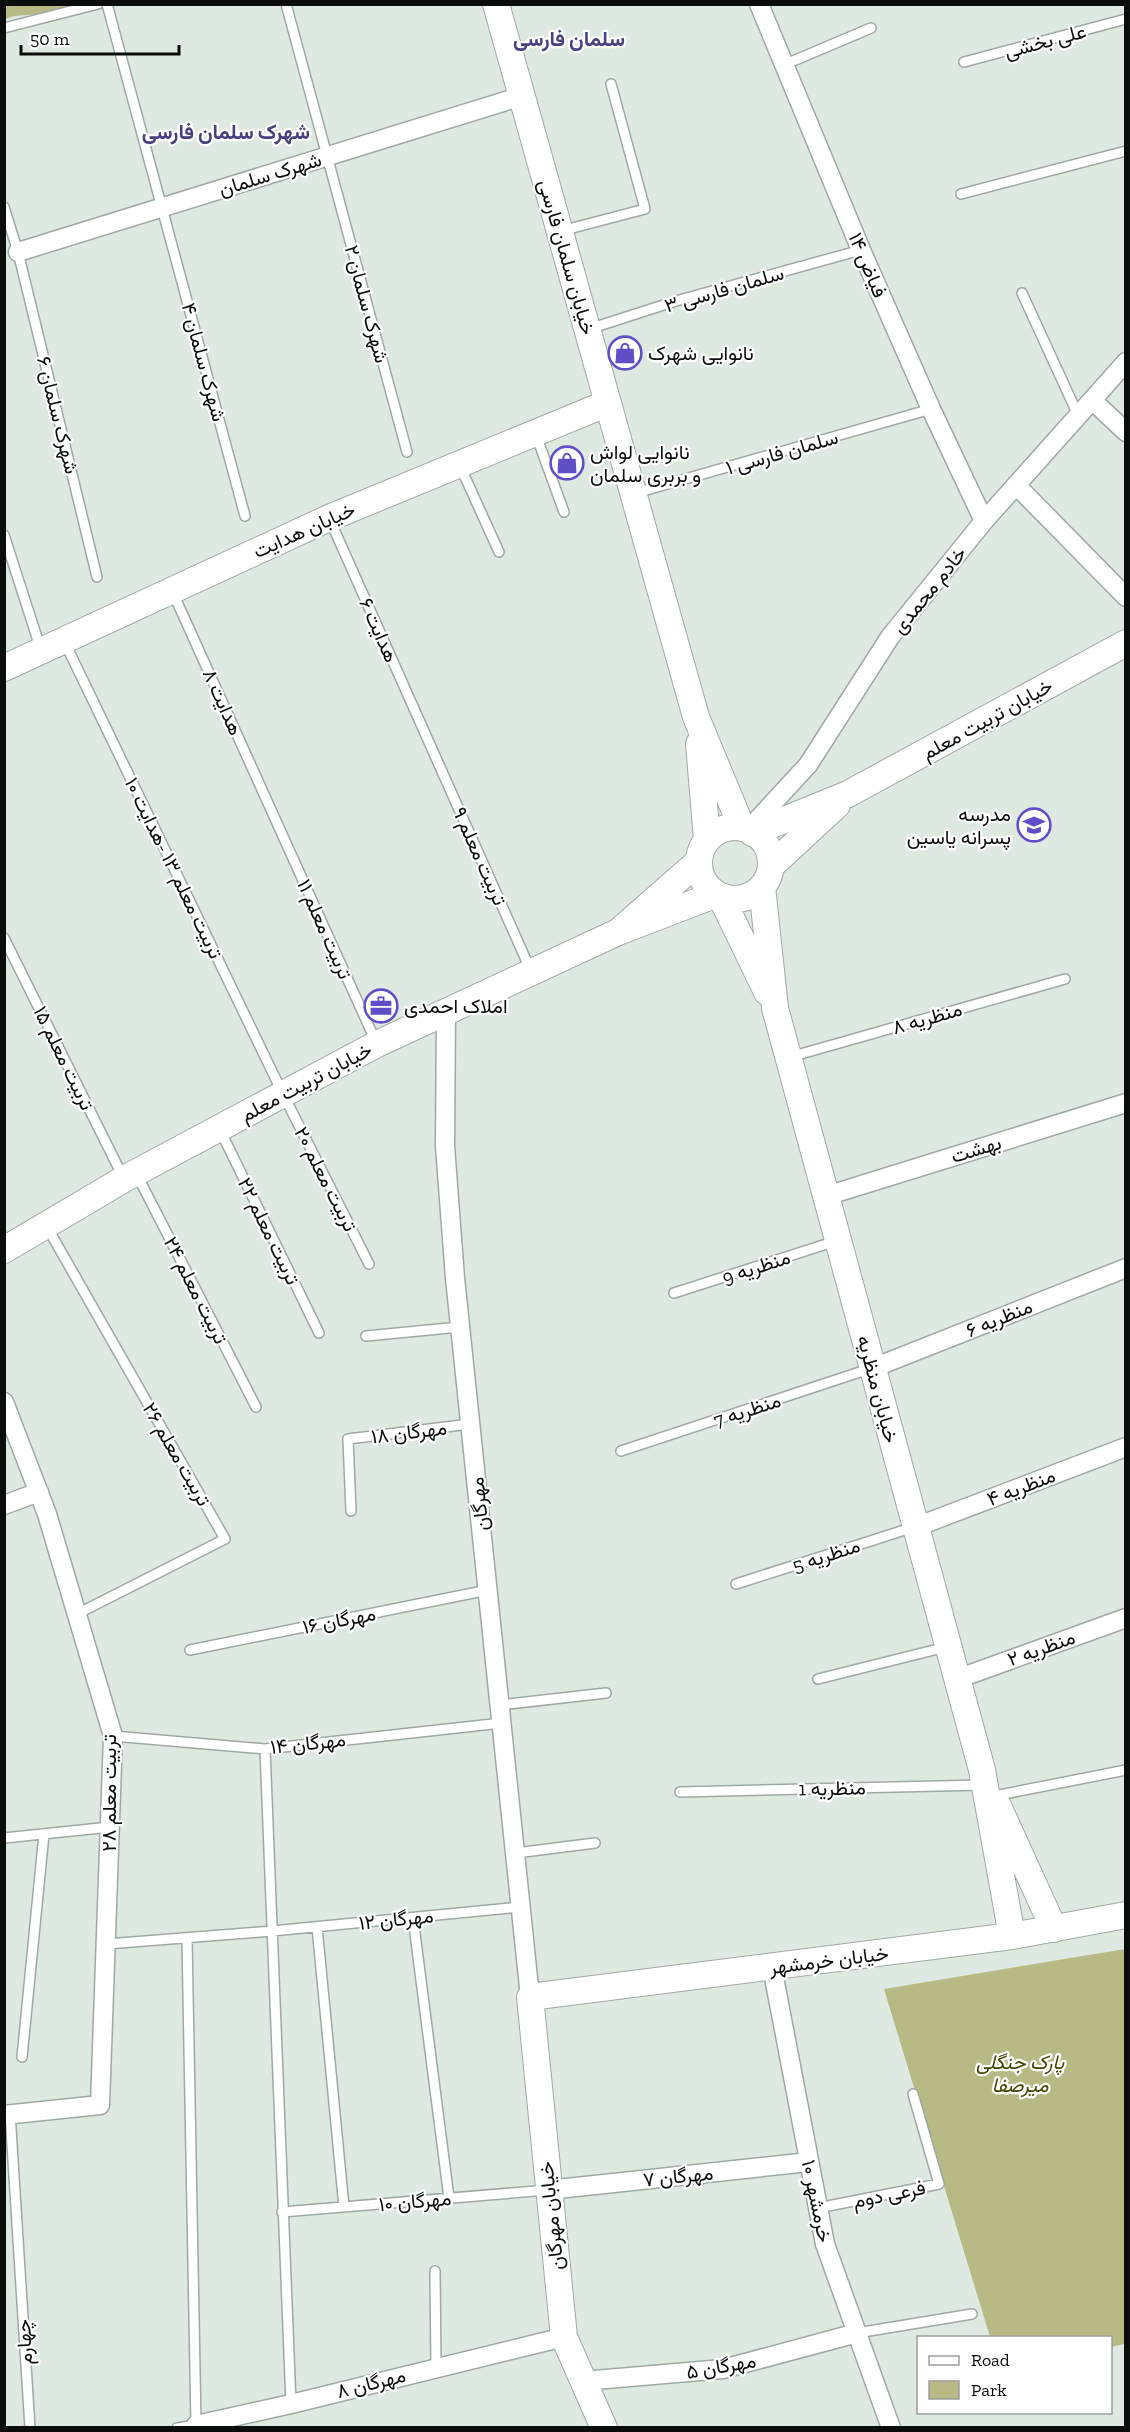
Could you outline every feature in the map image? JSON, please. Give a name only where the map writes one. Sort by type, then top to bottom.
[{"type":"street","name":"خیابان سلمان فارسی","points":[[496,4],[696,717]]},
{"type":"street","name":"فیاض ۱۴","points":[[759,4],[786,64],[861,250],[931,409],[984,521]]},
{"type":"street","name":"شهرک سلمان","points":[[18,252],[522,96]]},
{"type":"street","name":"خادم محمدی","points":[[748,830],[807,765],[890,637],[984,521],[1125,362]]},
{"type":"street","points":[[1092,399],[1125,432]]},
{"type":"street","name":"خیابان هدایت","points":[[4,668],[328,518],[608,403]]},
{"type":"street","points":[[1016,485],[1125,597]]},
{"type":"street","name":"خیابان تربیت معلم","points":[[848,795],[1125,643]]},
{"type":"street","points":[[696,717],[748,830],[765,845],[770,855],[766,876],[775,1008]]},
{"type":"street","points":[[696,717],[704,882],[719,895],[775,1008]]},
{"type":"street","points":[[618,932],[703,850],[716,833],[726,828],[748,830],[848,795]]},
{"type":"street","points":[[618,932],[719,895],[732,899],[743,898],[848,795]]},
{"type":"street","name":"خیابان تربیت معلم","points":[[4,1250],[130,1176],[377,1044],[618,932]]},
{"type":"street","name":"خیابان منظریه","points":[[775,1008],[987,1784]]},
{"type":"street","name":"مهرگان","points":[[446,1010],[445,1146],[460,1327],[530,1997]]},
{"type":"street","name":"بهشت","points":[[826,1196],[1125,1103]]},
{"type":"street","name":"منظریه ۶","points":[[873,1368],[1125,1268]]},
{"type":"street","name":"تربیت معلم ۲۸","points":[[4,1402],[39,1492],[113,1736],[100,2105],[7,2114]]},
{"type":"street","name":"منظریه ۴","points":[[916,1527],[1125,1447]]},
{"type":"street","points":[[4,1505],[39,1492]]},
{"type":"street","name":"منظریه ۲","points":[[957,1678],[1125,1618]]},
{"type":"street","points":[[987,1784],[1054,1929]]},
{"type":"street","points":[[987,1784],[1012,1936]]},
{"type":"street","name":"خیابان خرمشهر","points":[[530,1997],[1012,1936],[1125,1915]]},
{"type":"street","name":"خرمشهر ۱۰","points":[[772,1967],[825,2244],[891,2427]]},
{"type":"street","name":"خیابان مهرگان","points":[[530,1997],[564,2337],[604,2427]]},
{"type":"street","name":"مهرگان ۷","points":[[548,2190],[809,2162]]},
{"type":"street","name":"مهرگان ۵","points":[[583,2381],[723,2369],[857,2333]]},
{"type":"street","name":"مهرگان ۸","points":[[197,2426],[564,2337]]},
{"type":"lane","points":[[4,28],[98,4]]},
{"type":"lane","name":"شهرک سلمان ۴","points":[[107,4],[245,516]]},
{"type":"lane","name":"شهرک سلمان ۲","points":[[286,4],[407,452]]},
{"type":"lane","name":"علی بخشی","points":[[964,62],[1125,19]]},
{"type":"lane","points":[[786,64],[871,28]]},
{"type":"lane","points":[[560,231],[645,209],[611,84]]},
{"type":"lane","points":[[961,194],[1125,151]]},
{"type":"lane","name":"شهرک سلمان ۶","points":[[4,207],[18,252],[97,577]]},
{"type":"lane","name":"سلمان فارسی ۳","points":[[587,330],[676,301],[861,250]]},
{"type":"lane","points":[[1022,293],[1078,415]]},
{"type":"lane","name":"سلمان فارسی ۱","points":[[633,494],[931,409]]},
{"type":"lane","points":[[535,433],[564,512]]},
{"type":"lane","points":[[459,464],[499,552]]},
{"type":"lane","name":"هدایت ۶","points":[[328,518],[429,742]]},
{"type":"lane","name":"تربیت معلم ۱۳ -هدایت ۱۰","points":[[4,535],[53,646],[283,1094]]},
{"type":"lane","name":"هدایت ۸","points":[[172,591],[273,814]]},
{"type":"lane","name":"تربیت معلم ۹","points":[[429,742],[531,971]]},
{"type":"lane","name":"تربیت معلم ۱۱","points":[[273,814],[377,1044]]},
{"type":"lane","name":"تربیت معلم ۱۵","points":[[4,938],[130,1176]]},
{"type":"lane","name":"منظریه ۸","points":[[788,1058],[1065,979]]},
{"type":"lane","name":"تربیت معلم ۲۰","points":[[283,1094],[369,1264]]},
{"type":"lane","name":"تربیت معلم ۲۲","points":[[219,1128],[319,1333]]},
{"type":"lane","name":"تربیت معلم ۲۴","points":[[130,1176],[256,1407]]},
{"type":"lane","name":"تربیت معلم ۲۶","points":[[46,1226],[225,1539],[77,1614]]},
{"type":"lane","name":"منظریه 9","points":[[674,1293],[838,1240]]},
{"type":"lane","points":[[366,1336],[460,1327]]},
{"type":"lane","name":"منظریه 7","points":[[621,1451],[873,1368]]},
{"type":"lane","name":"مهرگان ۱۸","points":[[351,1512],[348,1439],[470,1424]]},
{"type":"lane","name":"منظریه 5","points":[[736,1584],[916,1527]]},
{"type":"lane","name":"مهرگان ۱۶","points":[[190,1650],[488,1590]]},
{"type":"lane","points":[[818,1679],[948,1646]]},
{"type":"lane","name":"مهرگان ۱۴","points":[[113,1736],[265,1749],[501,1714],[606,1693]]},
{"type":"lane","points":[[265,1749],[291,2404]]},
{"type":"lane","name":"منظریه 1","points":[[680,1792],[987,1784],[1125,1770]]},
{"type":"lane","points":[[4,1838],[110,1827]]},
{"type":"lane","points":[[22,2057],[44,1834]]},
{"type":"lane","points":[[516,1853],[596,1843]]},
{"type":"lane","name":"مهرگان ۱۲","points":[[107,1944],[187,1939],[521,1907]]},
{"type":"lane","points":[[413,1918],[449,2198]]},
{"type":"lane","points":[[317,1927],[344,2207]]},
{"type":"lane","points":[[187,1939],[197,2426]]},
{"type":"lane","name":"فرعی دوم","points":[[818,2208],[939,2184],[913,2094]]},
{"type":"lane","name":"چهارم","points":[[7,2114],[30,2427]]},
{"type":"lane","name":"مهرگان ۱۰","points":[[282,2212],[548,2190]]},
{"type":"lane","points":[[435,2271],[436,2367]]},
{"type":"lane","points":[[857,2333],[972,2314]]},
{"type":"lane","name":"مهرگان ۸","points":[[177,2427],[197,2426]]},
{"type":"green space","points":[[4,5],[78,5],[53,13],[14,16],[5,19]]},
{"type":"green space","name":"پارک جنگلی میرصفا","points":[[1125,1949],[1125,2349],[1124,2344],[1112,2347],[1112,2336],[990,2336],[884,1989]]},
{"type":"place","name":"نانوایی شهرک","points":[[625,353]]},
{"type":"place","name":"نانوایی لواش و بربری سلمان","points":[[567,463]]},
{"type":"place","name":"مدرسه پسرانه یاسین","points":[[1034,825]]},
{"type":"place","name":"املاک احمدی","points":[[381,1006]]},
{"type":"district","name":"سلمان فارسی","points":[[569,38]]},
{"type":"district","name":"شهرک سلمان فارسی","points":[[226,131]]}]
